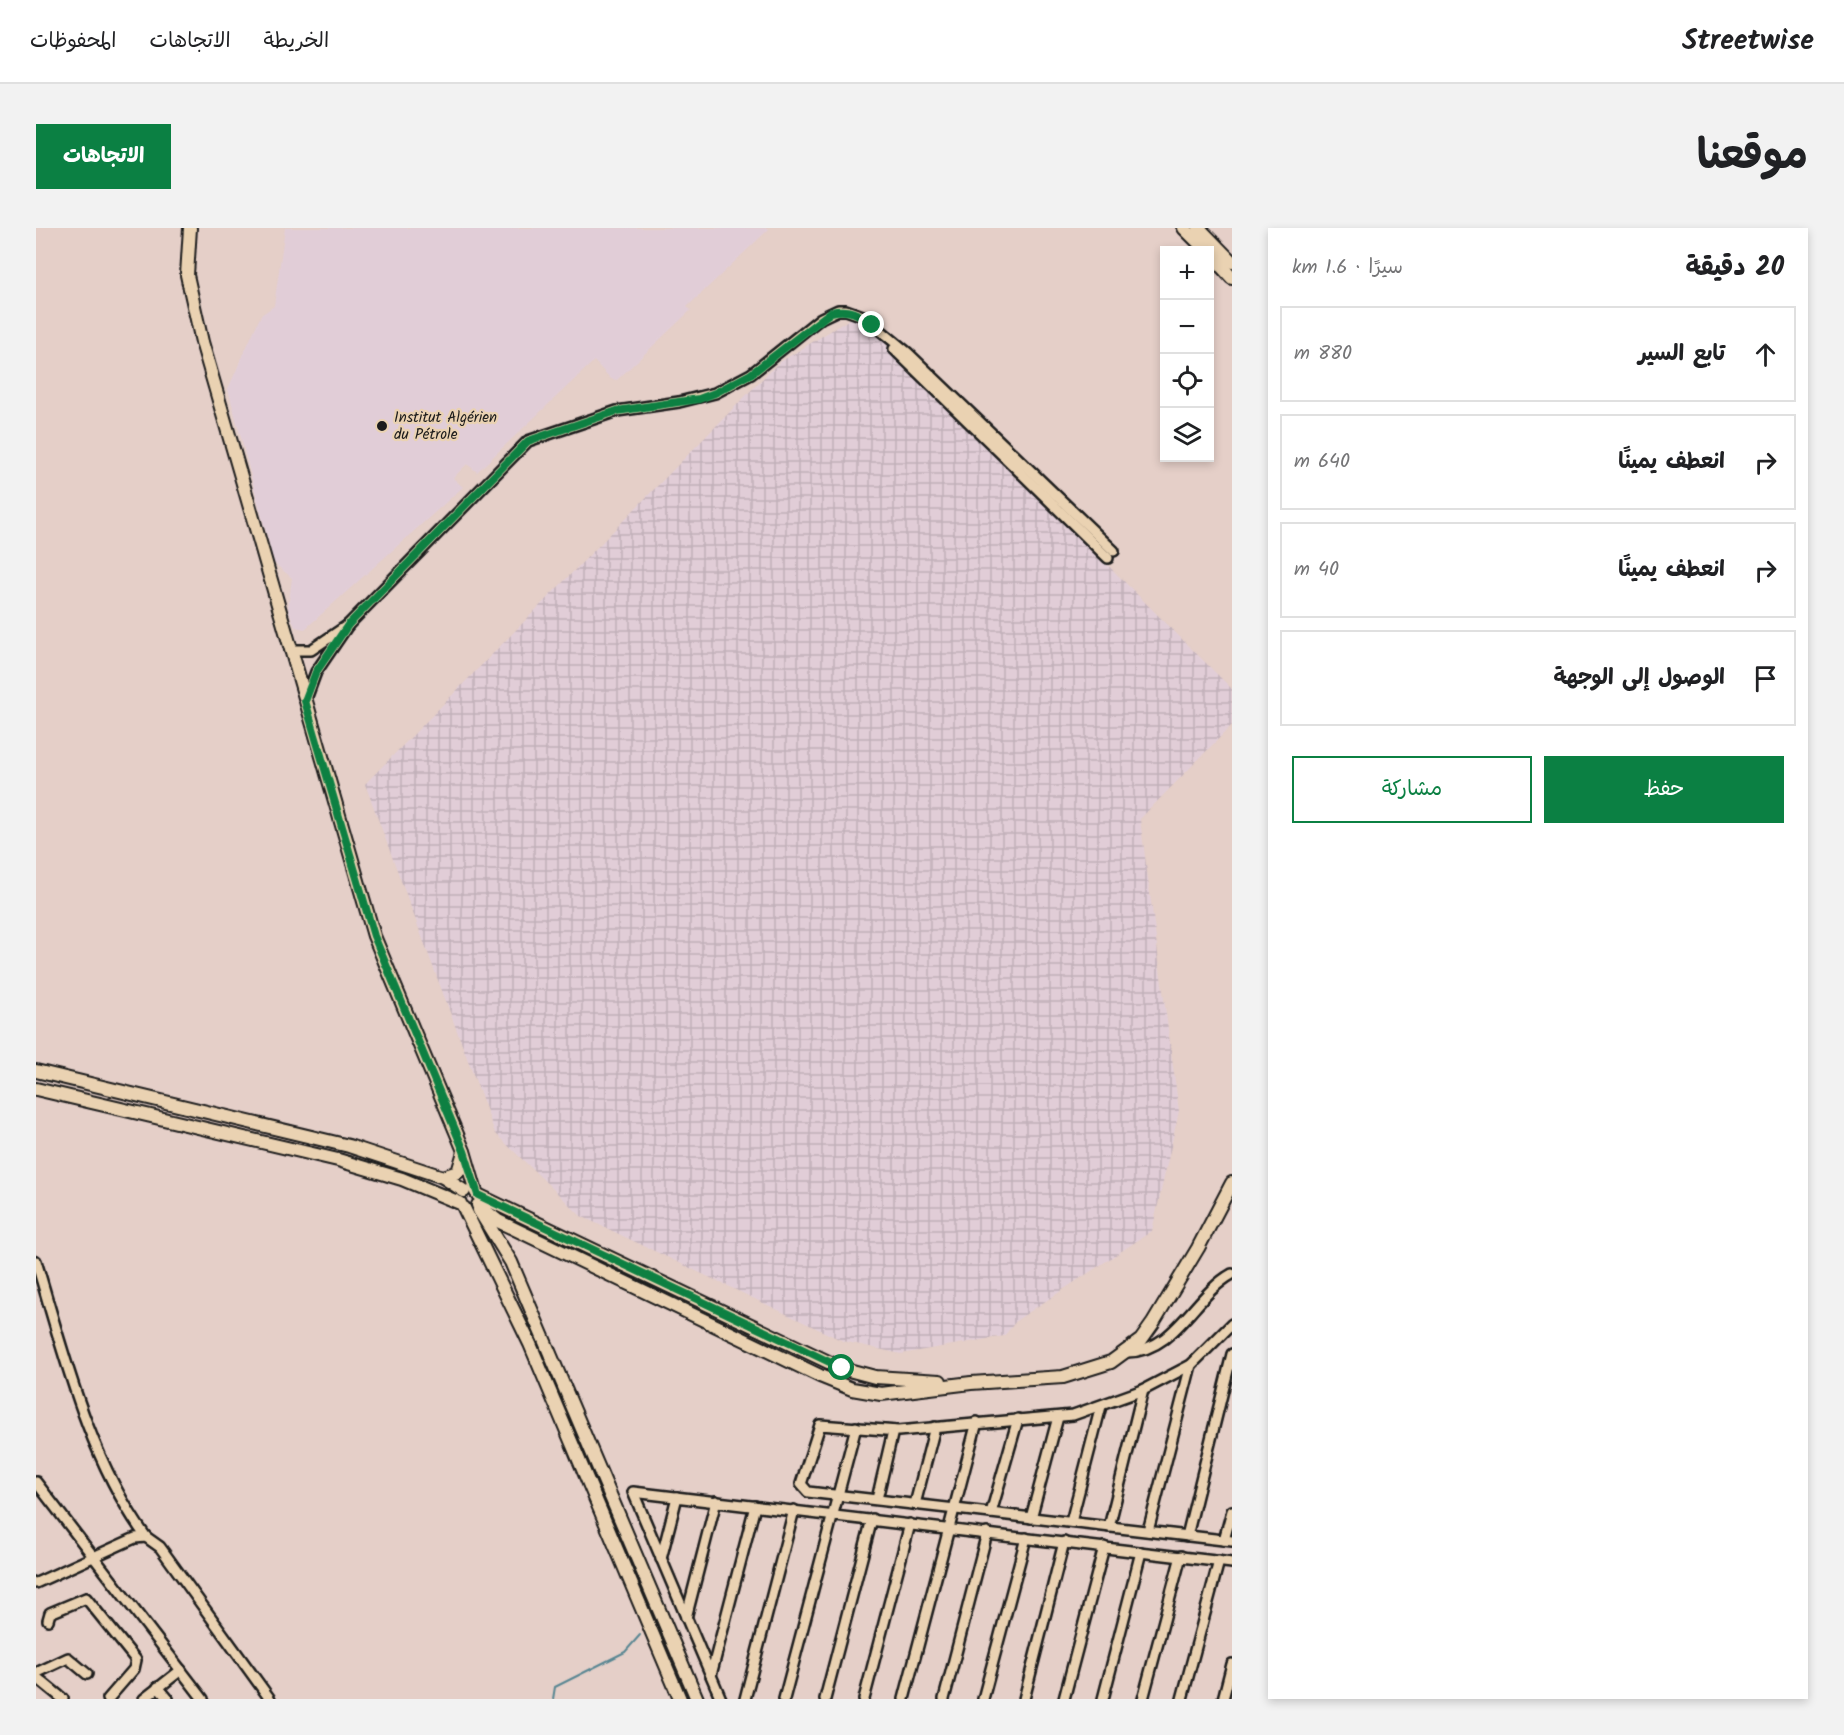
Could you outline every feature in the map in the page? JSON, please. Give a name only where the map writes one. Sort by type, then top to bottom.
[{"type":"main road","points":[[190,228],[187,275],[190,295],[290,650],[374,936],[464,1151],[471,1199],[680,1699]]},
{"type":"main road","points":[[1184,228],[1202,246]]},
{"type":"main road","points":[[1199,228],[1232,262]]},
{"type":"main road","points":[[1214,259],[1232,278]]},
{"type":"main road","points":[[36,1071],[349,1146],[443,1177],[498,1221],[838,1384],[880,1394],[971,1383],[1063,1377],[1105,1365],[1127,1352],[1153,1323],[1198,1248],[1232,1183]]},
{"type":"main road","points":[[36,1089],[338,1160],[471,1199],[492,1228],[511,1262],[697,1699]]},
{"type":"main road","points":[[443,1177],[458,1172],[464,1151]]},
{"type":"street","points":[[305,701],[316,672],[348,625],[528,441],[617,411],[699,399],[715,393],[751,374],[831,312],[846,310],[854,312],[908,353],[1111,555]]},
{"type":"street","points":[[290,650],[311,650],[348,625]]},
{"type":"street","points":[[36,1261],[88,1425],[119,1494],[146,1537],[160,1547],[270,1699]]},
{"type":"street","points":[[1127,1352],[1143,1352],[1161,1341],[1232,1274]]},
{"type":"street","points":[[1232,1324],[1191,1365],[1143,1390],[1101,1406],[1058,1417],[977,1422],[893,1431],[820,1425],[801,1484],[802,1488],[808,1492],[1228,1541],[1232,1511]]},
{"type":"street","points":[[1186,1536],[1232,1354]]},
{"type":"street","points":[[1148,1531],[1191,1365]]},
{"type":"street","points":[[1109,1527],[1143,1390]]},
{"type":"street","points":[[1071,1522],[1101,1406]]},
{"type":"street","points":[[1031,1518],[1058,1417]]},
{"type":"street","points":[[991,1513],[1018,1419]]},
{"type":"street","points":[[904,1699],[977,1422]]},
{"type":"street","points":[[784,1699],[856,1427]]},
{"type":"street","points":[[915,1504],[935,1427]]},
{"type":"street","points":[[877,1499],[893,1431]]},
{"type":"street","points":[[36,1482],[203,1699]]},
{"type":"street","points":[[721,1699],[633,1492],[1232,1563]]},
{"type":"street","points":[[661,1559],[677,1497]]},
{"type":"street","points":[[686,1618],[716,1501]]},
{"type":"street","points":[[711,1675],[755,1506]]},
{"type":"street","points":[[746,1699],[794,1510]]},
{"type":"street","points":[[825,1699],[872,1519]]},
{"type":"street","points":[[864,1699],[910,1524]]},
{"type":"street","points":[[944,1699],[987,1533]]},
{"type":"street","points":[[36,1583],[135,1538],[146,1537]]},
{"type":"street","points":[[983,1699],[1026,1538]]},
{"type":"street","points":[[1024,1699],[1064,1542]]},
{"type":"street","points":[[1064,1699],[1104,1547]]},
{"type":"street","points":[[1102,1699],[1141,1552]]},
{"type":"street","points":[[1143,1699],[1181,1556]]},
{"type":"street","points":[[1182,1699],[1219,1561]]},
{"type":"street","points":[[48,1620],[50,1613],[86,1598],[136,1660],[134,1669],[108,1699]]},
{"type":"street","points":[[63,1699],[36,1675],[68,1658],[87,1674]]},
{"type":"street","points":[[1223,1699],[1232,1664]]},
{"type":"street","points":[[144,1699],[181,1670]]},
{"type":"street","points":[[158,1687],[168,1699]]},
{"type":"shaded area","name":"Institut Algérien du Pétrole","points":[[285,228],[769,229],[687,307],[691,310],[617,380],[611,379],[594,361],[477,472],[467,464],[453,478],[463,487],[305,629],[295,627],[288,609],[292,578],[274,563],[228,389],[261,315],[274,306]]},
{"type":"shaded area","points":[[853,317],[869,327],[1232,689],[1232,725],[1140,819],[1179,1111],[1152,1231],[1017,1320],[1004,1336],[901,1354],[843,1341],[581,1216],[495,1133],[365,784],[777,364]]},
{"type":"waterway","points":[[553,1699],[555,1687],[625,1652],[640,1635]]},
{"type":"place","name":"Institut Algérien du Pétrole","points":[[382,426]]},
{"type":"route","points":[[842,1368],[478,1195],[464,1151],[374,936],[305,701],[316,672],[348,625],[528,441],[539,435],[617,411],[699,399],[715,393],[751,374],[831,312],[838,310],[854,312],[872,325]]}]
